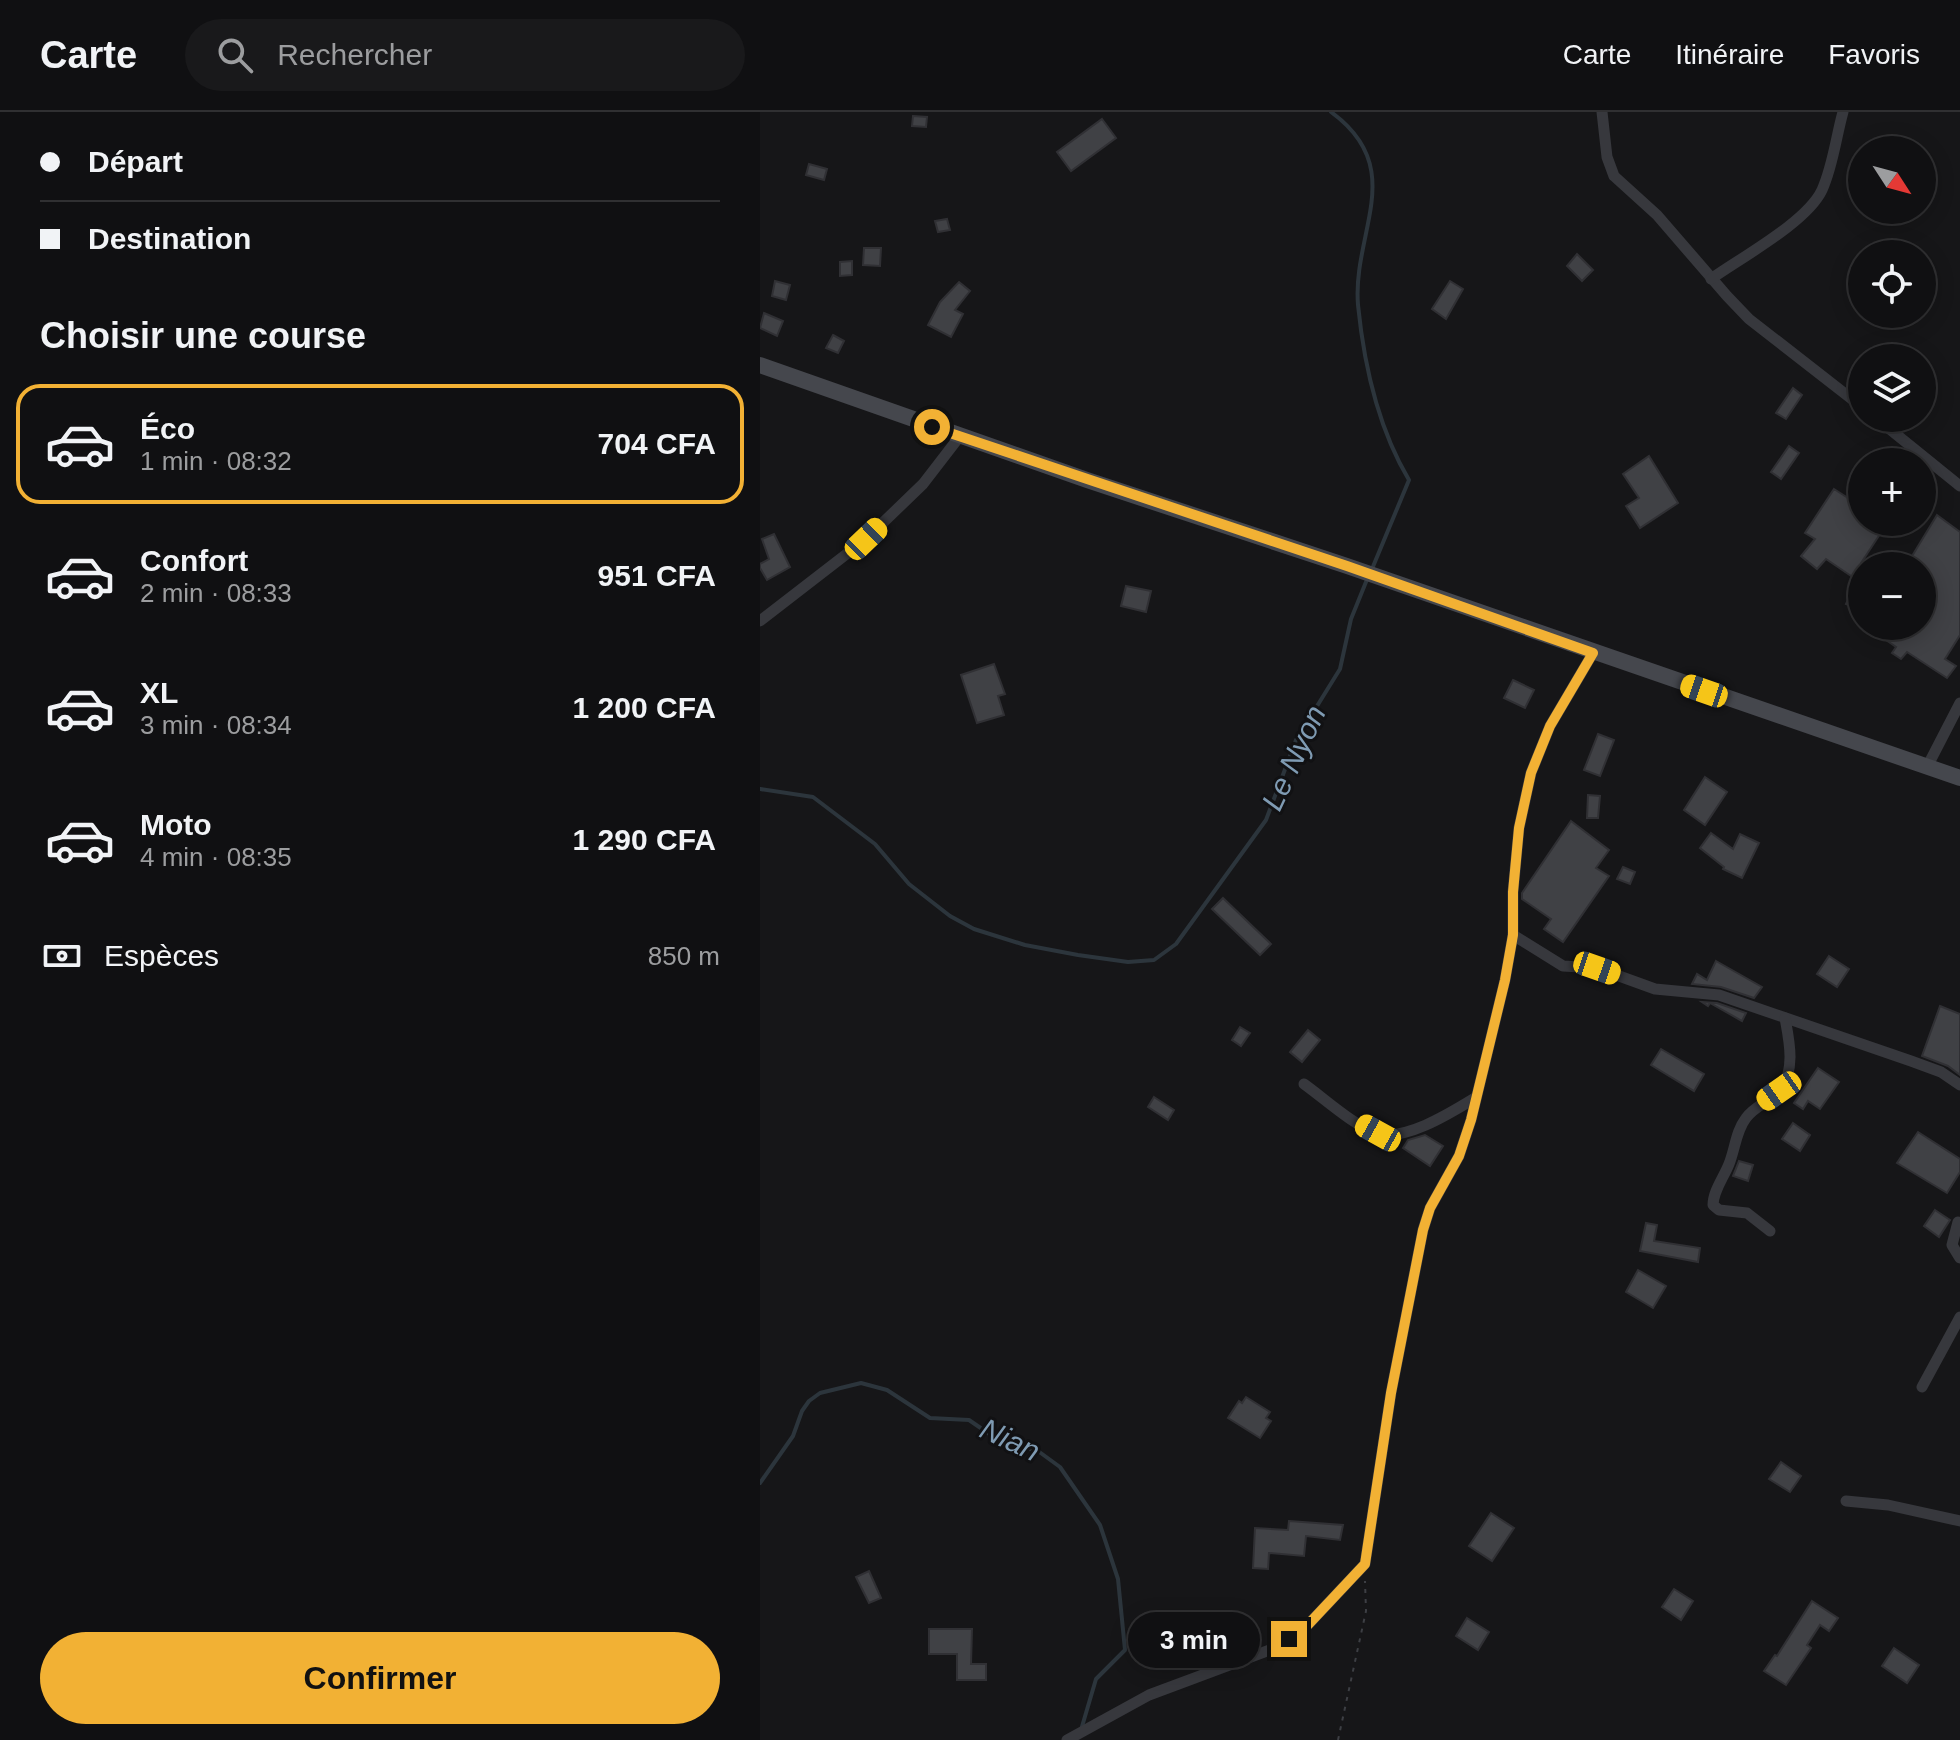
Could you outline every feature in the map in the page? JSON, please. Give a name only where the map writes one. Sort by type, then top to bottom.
[{"type":"main road","points":[[760,365],[1960,778]]},
{"type":"street","points":[[1602,112],[1607,157],[1614,176],[1657,215],[1749,319],[1848,396]]},
{"type":"street","points":[[1711,279],[1796,222],[1810,208],[1826,178],[1843,112]]},
{"type":"street","points":[[1893,432],[1960,486]]},
{"type":"street","points":[[760,621],[866,539],[923,484],[960,436]]},
{"type":"street","points":[[1067,1740],[1149,1695],[1275,1648],[1303,1630],[1365,1564],[1391,1393],[1423,1230],[1430,1208],[1459,1156],[1505,980],[1513,935],[1513,892],[1519,828],[1531,773],[1550,726],[1593,653]]},
{"type":"street","points":[[1927,767],[1960,703]]},
{"type":"street","points":[[1513,935],[1563,966],[1597,968],[1655,989],[1719,995],[1941,1072],[1960,1085]]},
{"type":"street","points":[[1770,1231],[1747,1213],[1719,1210],[1713,1205],[1713,1198],[1747,1116],[1779,1091],[1787,1075],[1790,1060],[1785,1018]]},
{"type":"street","points":[[1304,1084],[1378,1133],[1397,1135],[1444,1117],[1475,1098]]},
{"type":"street","points":[[1958,1222],[1952,1245],[1960,1258]]},
{"type":"street","points":[[1922,1387],[1960,1317]]},
{"type":"street","points":[[1846,1501],[1888,1505],[1960,1521]]},
{"type":"path","points":[[1338,1740],[1366,1611],[1365,1564]]},
{"type":"building","points":[[913,116],[927,117],[926,127],[912,126]]},
{"type":"building","points":[[1102,119],[1116,138],[1071,171],[1057,152]]},
{"type":"building","points":[[809,164],[827,169],[824,180],[806,175]]},
{"type":"building","points":[[947,219],[950,230],[938,232],[935,221]]},
{"type":"building","points":[[864,248],[881,248],[880,266],[863,265]]},
{"type":"building","points":[[1577,254],[1593,270],[1582,281],[1567,266]]},
{"type":"building","points":[[852,261],[852,275],[840,276],[840,262]]},
{"type":"building","points":[[775,281],[790,285],[786,300],[772,296]]},
{"type":"building","points":[[1450,281],[1463,289],[1446,319],[1432,309]]},
{"type":"building","points":[[959,282],[970,291],[955,310],[963,314],[951,337],[928,325],[940,302]]},
{"type":"building","points":[[764,313],[783,321],[777,336],[760,328]]},
{"type":"building","points":[[833,335],[844,341],[838,353],[826,348]]},
{"type":"building","points":[[1793,388],[1802,395],[1786,419],[1776,413]]},
{"type":"building","points":[[1789,446],[1799,453],[1781,479],[1771,472]]},
{"type":"building","points":[[1649,456],[1678,503],[1640,528],[1626,506],[1639,498],[1623,474]]},
{"type":"building","points":[[1834,489],[1848,498],[1848,536],[1879,536],[1868,552],[1848,552],[1848,574],[1826,559],[1817,569],[1801,556],[1815,539],[1805,533]]},
{"type":"building","points":[[1936,517],[1960,532],[1960,635],[1945,659],[1956,666],[1947,678],[1907,652],[1901,659],[1892,653],[1896,647],[1886,640],[1936,640],[1936,552],[1915,552],[1924,536],[1936,536]]},
{"type":"building","points":[[774,534],[790,567],[767,580],[760,568],[760,564],[769,559],[762,539]]},
{"type":"building","points":[[1126,586],[1151,591],[1146,612],[1121,606]]},
{"type":"building","points":[[994,664],[1005,694],[998,696],[1004,715],[977,723],[961,675]]},
{"type":"building","points":[[1513,680],[1534,690],[1525,708],[1504,698]]},
{"type":"building","points":[[1598,734],[1614,740],[1600,776],[1584,770]]},
{"type":"building","points":[[1705,777],[1727,792],[1705,825],[1684,810]]},
{"type":"building","points":[[1588,795],[1600,796],[1598,818],[1587,818]]},
{"type":"building","points":[[1571,821],[1609,850],[1596,868],[1609,876],[1563,942],[1544,929],[1551,919],[1522,899],[1522,893]]},
{"type":"building","points":[[1711,833],[1733,849],[1740,834],[1759,843],[1742,878],[1723,869],[1700,848]]},
{"type":"building","points":[[1623,867],[1635,872],[1630,884],[1617,879]]},
{"type":"building","points":[[1223,898],[1271,944],[1260,955],[1212,909]]},
{"type":"building","points":[[1829,956],[1849,969],[1837,987],[1817,974]]},
{"type":"building","points":[[1716,961],[1762,987],[1754,998],[1721,987],[1692,984],[1697,974],[1707,980]]},
{"type":"building","points":[[1702,1002],[1717,1003],[1746,1013],[1742,1021],[1710,1003],[1708,1006]]},
{"type":"building","points":[[1940,1006],[1960,1014],[1960,1075],[1948,1066],[1922,1056]]},
{"type":"building","points":[[1240,1027],[1250,1033],[1241,1046],[1232,1040]]},
{"type":"building","points":[[1308,1030],[1320,1040],[1302,1062],[1290,1052]]},
{"type":"building","points":[[1661,1049],[1704,1074],[1694,1091],[1651,1065]]},
{"type":"building","points":[[1818,1068],[1839,1082],[1820,1109],[1808,1101],[1803,1109],[1794,1103]]},
{"type":"building","points":[[1154,1097],[1174,1110],[1168,1120],[1148,1107]]},
{"type":"building","points":[[1793,1123],[1810,1135],[1800,1151],[1782,1139]]},
{"type":"building","points":[[1918,1132],[1960,1159],[1960,1172],[1947,1193],[1897,1163]]},
{"type":"building","points":[[1425,1135],[1443,1146],[1430,1166],[1403,1148],[1408,1140]]},
{"type":"building","points":[[1739,1161],[1753,1165],[1748,1181],[1733,1176]]},
{"type":"building","points":[[1935,1210],[1950,1220],[1939,1237],[1924,1226]]},
{"type":"building","points":[[1646,1223],[1657,1225],[1654,1241],[1700,1248],[1698,1262],[1640,1251]]},
{"type":"building","points":[[1638,1270],[1666,1286],[1653,1308],[1626,1292]]},
{"type":"building","points":[[1246,1397],[1270,1412],[1266,1418],[1271,1421],[1260,1438],[1228,1418],[1239,1401],[1242,1403]]},
{"type":"building","points":[[1781,1462],[1801,1476],[1790,1492],[1769,1479]]},
{"type":"building","points":[[1491,1513],[1514,1528],[1492,1561],[1469,1546]]},
{"type":"building","points":[[1289,1521],[1343,1525],[1340,1540],[1306,1536],[1304,1556],[1269,1553],[1268,1569],[1253,1568],[1255,1528],[1288,1530]]},
{"type":"building","points":[[869,1571],[881,1598],[869,1603],[856,1577]]},
{"type":"building","points":[[1674,1589],[1693,1601],[1681,1620],[1662,1607]]},
{"type":"building","points":[[1812,1601],[1838,1618],[1829,1631],[1820,1625],[1807,1645],[1811,1648],[1786,1685],[1764,1671]]},
{"type":"building","points":[[1467,1618],[1489,1632],[1478,1650],[1456,1636]]},
{"type":"building","points":[[929,1629],[972,1629],[971,1664],[986,1664],[986,1680],[957,1680],[957,1654],[929,1654]]},
{"type":"building","points":[[1894,1648],[1919,1665],[1907,1683],[1882,1666]]},
{"type":"waterway","name":"Le Nyon","points":[[1331,112],[1354,134],[1367,156],[1372,179],[1372,202],[1358,278],[1358,305],[1374,396],[1389,439],[1409,480],[1372,569]]},
{"type":"waterway","name":"Le Nyon","points":[[760,789],[813,797],[875,844],[909,884],[950,916],[974,929],[1025,945],[1078,955],[1128,962],[1154,960],[1176,944],[1266,820],[1296,740],[1340,669],[1351,619],[1368,577]]},
{"type":"waterway","name":"Nian","points":[[760,1483],[793,1436],[809,1401],[820,1393],[861,1383],[887,1390],[930,1418],[969,1420],[1001,1442],[1038,1451],[1060,1467],[1100,1525],[1118,1579],[1125,1650],[1096,1679],[1081,1730]]},
{"type":"route","points":[[932,427],[1347,566],[1593,653],[1550,726],[1531,773],[1519,828],[1513,892],[1513,935],[1505,980],[1471,1120],[1459,1156],[1430,1208],[1415,1263],[1365,1564],[1303,1630],[1289,1639]]}]
